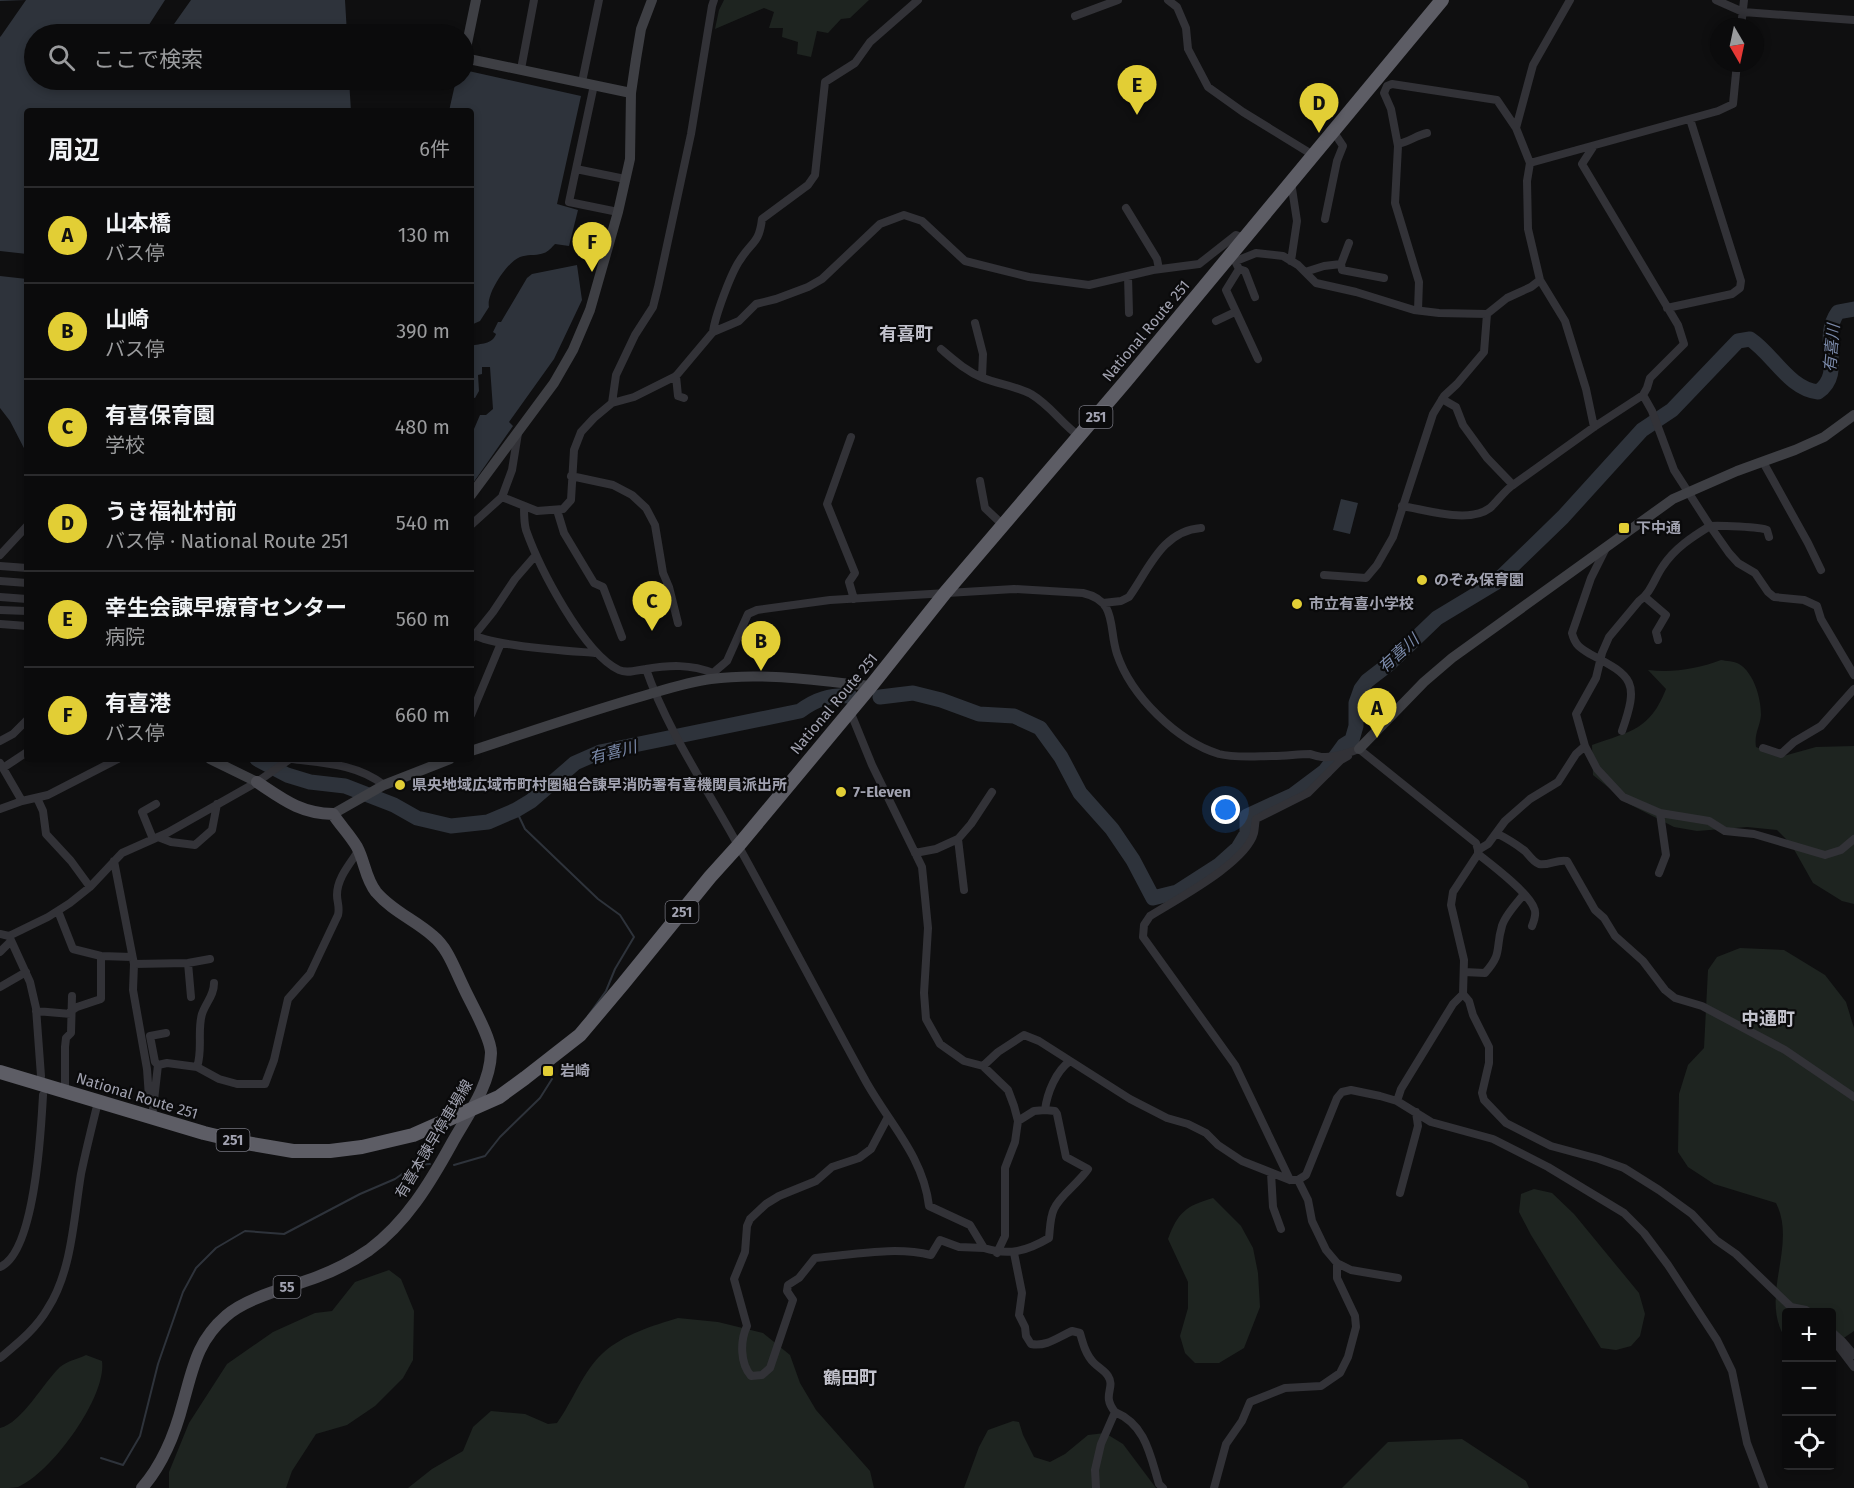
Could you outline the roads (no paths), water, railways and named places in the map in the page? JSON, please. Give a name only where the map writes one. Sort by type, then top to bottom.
[{"type":"highway","name":"National Route 251","points":[[0,1072],[98,1101],[152,1111],[246,1143],[293,1151],[330,1151],[362,1147],[414,1135],[500,1097],[580,1035],[871,686],[945,593],[1079,436],[1235,262],[1244,238],[1442,0]]},
{"type":"main road","points":[[257,782],[293,806],[307,812],[333,814]]},
{"type":"main road","name":"有喜本諫早停車場線","points":[[142,1488],[170,1445],[194,1362],[211,1330],[228,1314],[264,1295],[318,1277],[352,1262],[384,1239],[418,1199],[436,1172],[485,1082],[491,1052],[448,955],[435,937],[390,906],[375,891],[366,877],[359,850],[333,814]]},
{"type":"street","points":[[471,24],[476,0]]},
{"type":"street","points":[[521,69],[534,0]]},
{"type":"street","points":[[582,82],[599,0]]},
{"type":"street","points":[[474,491],[554,383],[573,350],[590,310],[618,212],[630,159],[631,93],[641,29],[652,0]]},
{"type":"street","points":[[612,404],[616,375],[635,335],[653,307],[691,134],[714,0]]},
{"type":"street","points":[[713,332],[715,319],[740,260],[760,236],[762,219],[808,185],[815,175],[825,82],[855,63],[870,42],[918,0]]},
{"type":"street","points":[[1075,16],[1118,0]]},
{"type":"street","points":[[1516,128],[1533,65],[1570,0]]},
{"type":"street","points":[[1716,0],[1743,12],[1854,20]]},
{"type":"street","points":[[1742,18],[1744,0]]},
{"type":"street","points":[[1174,2],[1186,28],[1188,49],[1208,87],[1243,112],[1313,155]]},
{"type":"street","points":[[474,60],[631,93]]},
{"type":"street","points":[[1530,163],[1718,111],[1733,104],[1736,72]]},
{"type":"street","points":[[1418,310],[1419,282],[1395,203],[1398,144],[1390,109],[1383,93],[1387,86],[1392,84],[1497,100],[1516,128],[1530,163],[1527,181],[1528,229],[1540,280],[1565,321],[1586,389],[1594,427]]},
{"type":"street","points":[[594,85],[569,202],[618,212]]},
{"type":"street","points":[[1667,308],[1732,294],[1740,288],[1741,281],[1690,118]]},
{"type":"street","points":[[1325,219],[1337,161],[1343,146],[1333,131]]},
{"type":"street","points":[[1398,144],[1409,142],[1427,132]]},
{"type":"street","points":[[1402,506],[1466,516],[1489,508],[1513,485],[1643,395],[1650,378],[1684,344],[1678,325],[1582,164],[1593,147]]},
{"type":"street","points":[[576,169],[625,179]]},
{"type":"street","points":[[1291,182],[1297,221],[1291,261]]},
{"type":"street","points":[[1126,208],[1157,259],[1159,269]]},
{"type":"street","points":[[502,497],[537,511],[563,509],[571,500],[574,450],[581,432],[594,418],[612,404],[634,397],[676,376],[713,332],[739,321],[756,304],[808,287],[822,279],[880,224],[904,215],[922,221],[965,261],[1029,277],[1089,285],[1159,269],[1199,264],[1236,235],[1244,238]]},
{"type":"street","points":[[1349,243],[1341,264],[1342,270],[1384,278]]},
{"type":"street","points":[[1258,359],[1226,290],[1235,262],[1257,253],[1283,256],[1316,283],[1418,310],[1487,314],[1507,298],[1531,287],[1540,280]]},
{"type":"street","points":[[1235,262],[1245,271],[1255,297]]},
{"type":"street","points":[[1305,272],[1341,264]]},
{"type":"street","points":[[1128,276],[1129,313]]},
{"type":"street","points":[[1216,321],[1235,312]]},
{"type":"street","points":[[1324,574],[1366,578],[1377,565],[1393,537],[1433,414],[1442,399],[1484,352],[1487,314]]},
{"type":"street","points":[[975,323],[983,354],[981,377]]},
{"type":"street","points":[[941,349],[964,368],[981,377],[1029,394],[1056,413],[1065,425],[1079,436]]},
{"type":"street","points":[[676,376],[678,396],[684,398]]},
{"type":"street","points":[[1643,395],[1664,439],[1674,470],[1730,554],[1738,563],[1755,573],[1774,597],[1804,600],[1817,606],[1821,619],[1854,675]]},
{"type":"street","points":[[1442,399],[1456,407],[1463,425],[1487,458],[1513,485]]},
{"type":"street","points":[[1398,1278],[1351,1270],[1337,1263],[1326,1250],[1312,1221],[1308,1200],[1294,1180],[1235,1065],[1143,938],[1144,925],[1150,916],[1222,871],[1237,857],[1254,834],[1256,819],[1308,793],[1341,760],[1359,749],[1424,682],[1452,658],[1673,499],[1824,436],[1854,415]]},
{"type":"street","points":[[474,522],[502,497],[512,470],[518,432]]},
{"type":"street","points":[[851,437],[827,504],[855,573],[849,582],[855,599]]},
{"type":"street","points":[[1763,462],[1821,570]]},
{"type":"street","points":[[571,476],[613,485],[632,495],[646,508],[655,525],[663,573],[678,623]]},
{"type":"street","points":[[980,481],[985,508],[1003,525]]},
{"type":"street","points":[[524,507],[525,529],[532,542],[535,556],[583,638],[595,653],[622,671],[665,665],[689,666],[713,675]]},
{"type":"street","points":[[557,510],[564,533],[594,583],[603,587],[622,637]]},
{"type":"street","points":[[1769,537],[1767,530],[1762,527],[1710,526],[1677,549],[1664,565],[1645,597],[1609,637],[1600,659],[1596,678],[1576,714],[1585,746],[1597,769],[1623,797],[1660,813],[1709,821],[1725,831],[1754,834],[1825,855],[1841,850],[1854,839]]},
{"type":"street","points":[[1103,603],[1121,602],[1129,597],[1167,541],[1176,535],[1201,528]]},
{"type":"street","points":[[0,555],[24,529]]},
{"type":"street","points":[[1605,550],[1591,578],[1572,633],[1579,648],[1622,671],[1631,684],[1630,707],[1622,731]]},
{"type":"street","points":[[474,633],[514,579],[535,556]]},
{"type":"street","points":[[0,566],[24,568]]},
{"type":"street","points":[[0,581],[24,583]]},
{"type":"street","points":[[713,675],[727,661],[748,614],[758,610],[790,604],[1014,589],[1083,593],[1093,596],[1108,610],[1117,654],[1128,678],[1147,704],[1179,733],[1200,747],[1221,754],[1288,756],[1312,754],[1322,758],[1359,749]]},
{"type":"street","points":[[0,597],[24,598]]},
{"type":"street","points":[[1645,597],[1665,615],[1656,632],[1658,640]]},
{"type":"street","points":[[0,610],[24,611]]},
{"type":"street","points":[[0,624],[24,626]]},
{"type":"street","points":[[474,636],[501,643],[595,653]]},
{"type":"street","points":[[474,708],[501,643]]},
{"type":"street","points":[[646,669],[663,711],[821,1002],[872,1092],[917,1161],[927,1186],[929,1206],[970,1225],[984,1248]]},
{"type":"street","points":[[474,750],[582,714],[713,675],[871,686]]},
{"type":"street","points":[[1763,748],[1781,754],[1794,742],[1821,726],[1854,689]]},
{"type":"street","points":[[850,711],[872,765],[922,867],[928,928],[924,993],[926,1019],[940,1044],[964,1061],[983,1066],[1008,1090],[1017,1120],[1015,1142],[1005,1168],[1005,1236],[997,1253]]},
{"type":"street","points":[[0,741],[13,734],[24,723]]},
{"type":"street","points":[[1397,1101],[1401,1089],[1453,1004],[1463,994],[1464,960],[1451,905],[1453,892],[1478,852],[1488,844],[1505,821],[1530,799],[1558,782],[1576,754],[1585,746]]},
{"type":"street","points":[[1359,749],[1476,843],[1478,852],[1524,894],[1534,907],[1535,915],[1532,926]]},
{"type":"street","points":[[22,801],[2,766],[24,754]]},
{"type":"street","points":[[0,809],[48,795],[112,762]]},
{"type":"street","points":[[216,762],[257,782]]},
{"type":"street","points":[[0,952],[7,937],[58,911],[90,887],[122,853],[155,838],[257,782],[287,762]]},
{"type":"street","points":[[308,762],[352,767],[374,777],[380,787]]},
{"type":"street","points":[[333,814],[380,787],[442,762]]},
{"type":"street","points":[[915,853],[936,849],[958,839],[992,792]]},
{"type":"street","points":[[37,798],[43,811],[46,834],[71,861],[90,887]]},
{"type":"street","points":[[156,804],[142,812],[155,838],[195,845],[212,830],[217,804]]},
{"type":"street","points":[[1659,873],[1666,855],[1660,813]]},
{"type":"street","points":[[1496,833],[1525,851],[1537,863],[1567,861],[1595,910],[1604,918],[1615,936],[1643,961],[1665,990],[1675,998],[1702,1006],[1785,1050],[1854,1097]]},
{"type":"street","points":[[958,839],[964,891]]},
{"type":"street","points":[[159,1065],[167,1063],[197,1067],[219,1079],[237,1084],[265,1084],[277,1049],[288,999],[310,974],[338,915],[336,896],[340,878],[359,850]]},
{"type":"street","points":[[114,861],[133,960],[133,990],[152,1111]]},
{"type":"street","points":[[1464,972],[1485,973],[1492,965],[1497,958],[1503,923],[1524,894]]},
{"type":"street","points":[[58,911],[73,949],[101,956],[133,960],[188,963],[210,959]]},
{"type":"street","points":[[7,937],[30,982],[36,1011],[41,1076]]},
{"type":"street","points":[[71,1013],[77,1006],[101,999],[101,956]]},
{"type":"street","points":[[188,963],[191,997]]},
{"type":"street","points":[[0,987],[26,972]]},
{"type":"street","points":[[197,1067],[200,1058],[203,1012],[214,992],[214,983]]},
{"type":"street","points":[[1463,994],[1469,1001],[1473,1015],[1489,1047],[1489,1063],[1482,1093],[1484,1100],[1506,1123],[1551,1146],[1624,1168],[1659,1190],[1692,1214],[1716,1240],[1736,1254],[1791,1307],[1796,1308]]},
{"type":"street","points":[[65,1092],[65,1047],[66,1038],[70,1033],[72,996]]},
{"type":"street","points":[[36,1011],[71,1013]]},
{"type":"street","points":[[159,1065],[155,1062],[150,1036],[166,1033]]},
{"type":"street","points":[[983,1066],[998,1052],[1024,1035],[1040,1041],[1070,1062],[1167,1119],[1188,1124],[1206,1132],[1218,1145],[1242,1161],[1294,1180],[1306,1174],[1337,1098],[1342,1092],[1351,1090],[1397,1101],[1431,1122],[1493,1139],[1548,1167],[1624,1213],[1644,1233],[1668,1265],[1712,1332],[1732,1371],[1747,1443],[1764,1488]]},
{"type":"street","points":[[1045,1110],[1046,1097],[1063,1067],[1070,1062]]},
{"type":"street","points":[[152,1111],[159,1065]]},
{"type":"street","points":[[0,1267],[13,1258],[20,1245],[31,1201],[40,1145],[43,1095]]},
{"type":"street","points":[[0,1358],[19,1344],[49,1307],[62,1276],[98,1101]]},
{"type":"street","points":[[888,1117],[871,1149],[859,1158],[832,1167],[816,1181],[779,1196],[766,1204],[750,1219],[747,1226],[745,1252],[734,1279],[747,1326],[741,1339],[746,1370],[751,1376],[762,1375],[770,1368],[793,1300],[787,1291],[788,1285],[799,1278],[815,1258],[909,1251],[931,1255],[940,1240],[959,1247],[984,1248],[997,1253],[1014,1253],[1035,1246],[1049,1238],[1053,1210],[1088,1169],[1066,1156],[1055,1111],[1034,1111],[1017,1120]]},
{"type":"street","points":[[1400,1193],[1418,1126],[1416,1112]]},
{"type":"street","points":[[1270,1173],[1273,1207],[1281,1229]]},
{"type":"street","points":[[1014,1253],[1022,1293],[1019,1315],[1031,1344],[1041,1346],[1072,1331],[1080,1333],[1086,1351],[1094,1364],[1109,1377],[1110,1406],[1137,1427],[1145,1439],[1162,1488]]},
{"type":"street","points":[[1214,1488],[1226,1444],[1242,1421],[1250,1402],[1285,1388],[1321,1386],[1340,1373],[1348,1357],[1356,1327],[1355,1316],[1336,1278],[1337,1263]]},
{"type":"street","points":[[1836,1336],[1854,1355]]},
{"type":"street","points":[[1836,1343],[1854,1367]]},
{"type":"street","points":[[0,1345],[8,1351]]},
{"type":"street","points":[[1096,1488],[1095,1470],[1101,1444],[1115,1412]]},
{"type":"waterway","name":"有喜川","points":[[880,697],[913,693],[941,700],[979,714],[1014,716],[1040,728],[1061,757],[1080,793],[1112,829],[1133,860],[1153,898],[1177,892],[1219,865],[1238,848],[1247,833],[1247,816],[1293,795],[1325,771],[1344,745],[1352,740],[1356,726],[1356,703],[1367,681],[1389,664],[1437,618],[1495,583],[1563,517],[1642,430],[1672,410],[1738,341],[1750,339],[1798,385],[1818,392],[1826,384],[1830,375],[1830,334],[1833,323],[1838,312],[1854,309]]},
{"type":"waterway","name":"有喜川","points":[[263,762],[287,775],[310,782],[345,786],[394,805],[417,818],[451,826],[488,822],[531,801],[575,763],[600,752],[800,711],[824,699],[850,696]]},
{"type":"waterway","points":[[516,810],[525,829],[598,899],[620,915],[634,937],[615,969],[606,991],[588,1016]]},
{"type":"waterway","points":[[454,1165],[485,1156],[500,1137],[540,1098],[552,1079]]},
{"type":"waterway","points":[[101,1458],[123,1465],[140,1436],[158,1364],[183,1292],[196,1268],[216,1248],[245,1231],[284,1234],[360,1194],[395,1179],[415,1165],[430,1164]]},
{"type":"place","name":"幸生会諫早療育センター","points":[[1137,115]]},
{"type":"place","name":"うき福祉村前","points":[[1319,133]]},
{"type":"place","name":"有喜港","points":[[592,272]]},
{"type":"place","name":"下中通","points":[[1624,528]]},
{"type":"place","name":"のぞみ保育園","points":[[1422,580]]},
{"type":"place","name":"市立有喜小学校","points":[[1297,604]]},
{"type":"place","name":"有喜保育園","points":[[652,631]]},
{"type":"place","name":"山崎","points":[[761,671]]},
{"type":"place","name":"山本橋","points":[[1377,738]]},
{"type":"place","name":"県央地域広域市町村圏組合諌早消防署有喜機関員派出所","points":[[400,785]]},
{"type":"place","name":"7-Eleven","points":[[841,792]]},
{"type":"place","name":"岩崎","points":[[548,1071]]},
{"type":"district","name":"有喜町","points":[[906,334]]},
{"type":"district","name":"中通町","points":[[1768,1019]]},
{"type":"district","name":"鶴田町","points":[[850,1378]]}]
